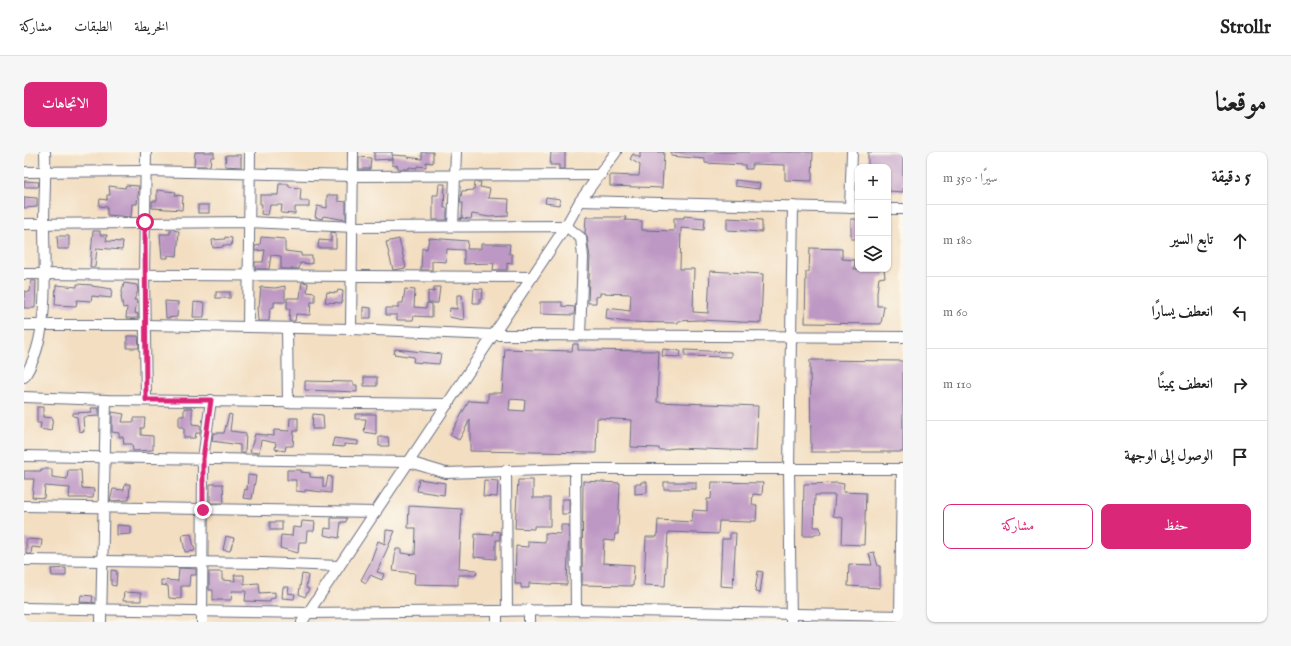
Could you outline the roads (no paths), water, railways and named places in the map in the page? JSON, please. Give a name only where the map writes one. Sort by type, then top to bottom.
[{"type":"street","points":[[24,377],[33,362],[42,326],[45,274],[45,152]]},
{"type":"street","points":[[146,152],[144,275],[146,400]]},
{"type":"street","points":[[248,327],[251,173],[250,152]]},
{"type":"street","points":[[351,329],[354,227],[353,152]]},
{"type":"street","points":[[452,226],[456,152]]},
{"type":"street","points":[[305,618],[566,226],[580,201],[601,175],[616,152]]},
{"type":"street","points":[[580,201],[854,208],[852,152]]},
{"type":"street","points":[[24,172],[146,171],[353,176],[601,175]]},
{"type":"street","points":[[791,618],[789,469],[792,337],[792,206]]},
{"type":"street","points":[[891,209],[903,209]]},
{"type":"street","points":[[24,224],[249,222],[354,227],[566,226],[581,238],[583,257],[580,335]]},
{"type":"street","points":[[24,274],[532,277]]},
{"type":"street","points":[[24,325],[146,325],[351,329],[494,335],[903,337]]},
{"type":"street","points":[[286,328],[288,403]]},
{"type":"street","points":[[24,397],[106,400],[211,400],[288,403],[448,404]]},
{"type":"street","points":[[101,622],[106,400]]},
{"type":"street","points":[[202,622],[203,459],[211,400]]},
{"type":"street","points":[[24,456],[104,456],[408,462],[446,473],[575,469],[903,469],[902,616],[791,618],[654,617],[576,610],[556,617],[529,610],[502,610],[305,618],[202,611],[102,611],[24,608]]},
{"type":"street","points":[[575,469],[576,610]]},
{"type":"street","points":[[497,622],[502,610],[506,470]]},
{"type":"street","points":[[24,506],[376,512]]},
{"type":"street","points":[[24,560],[203,562],[339,566]]},
{"type":"street","points":[[529,610],[529,622]]}]
